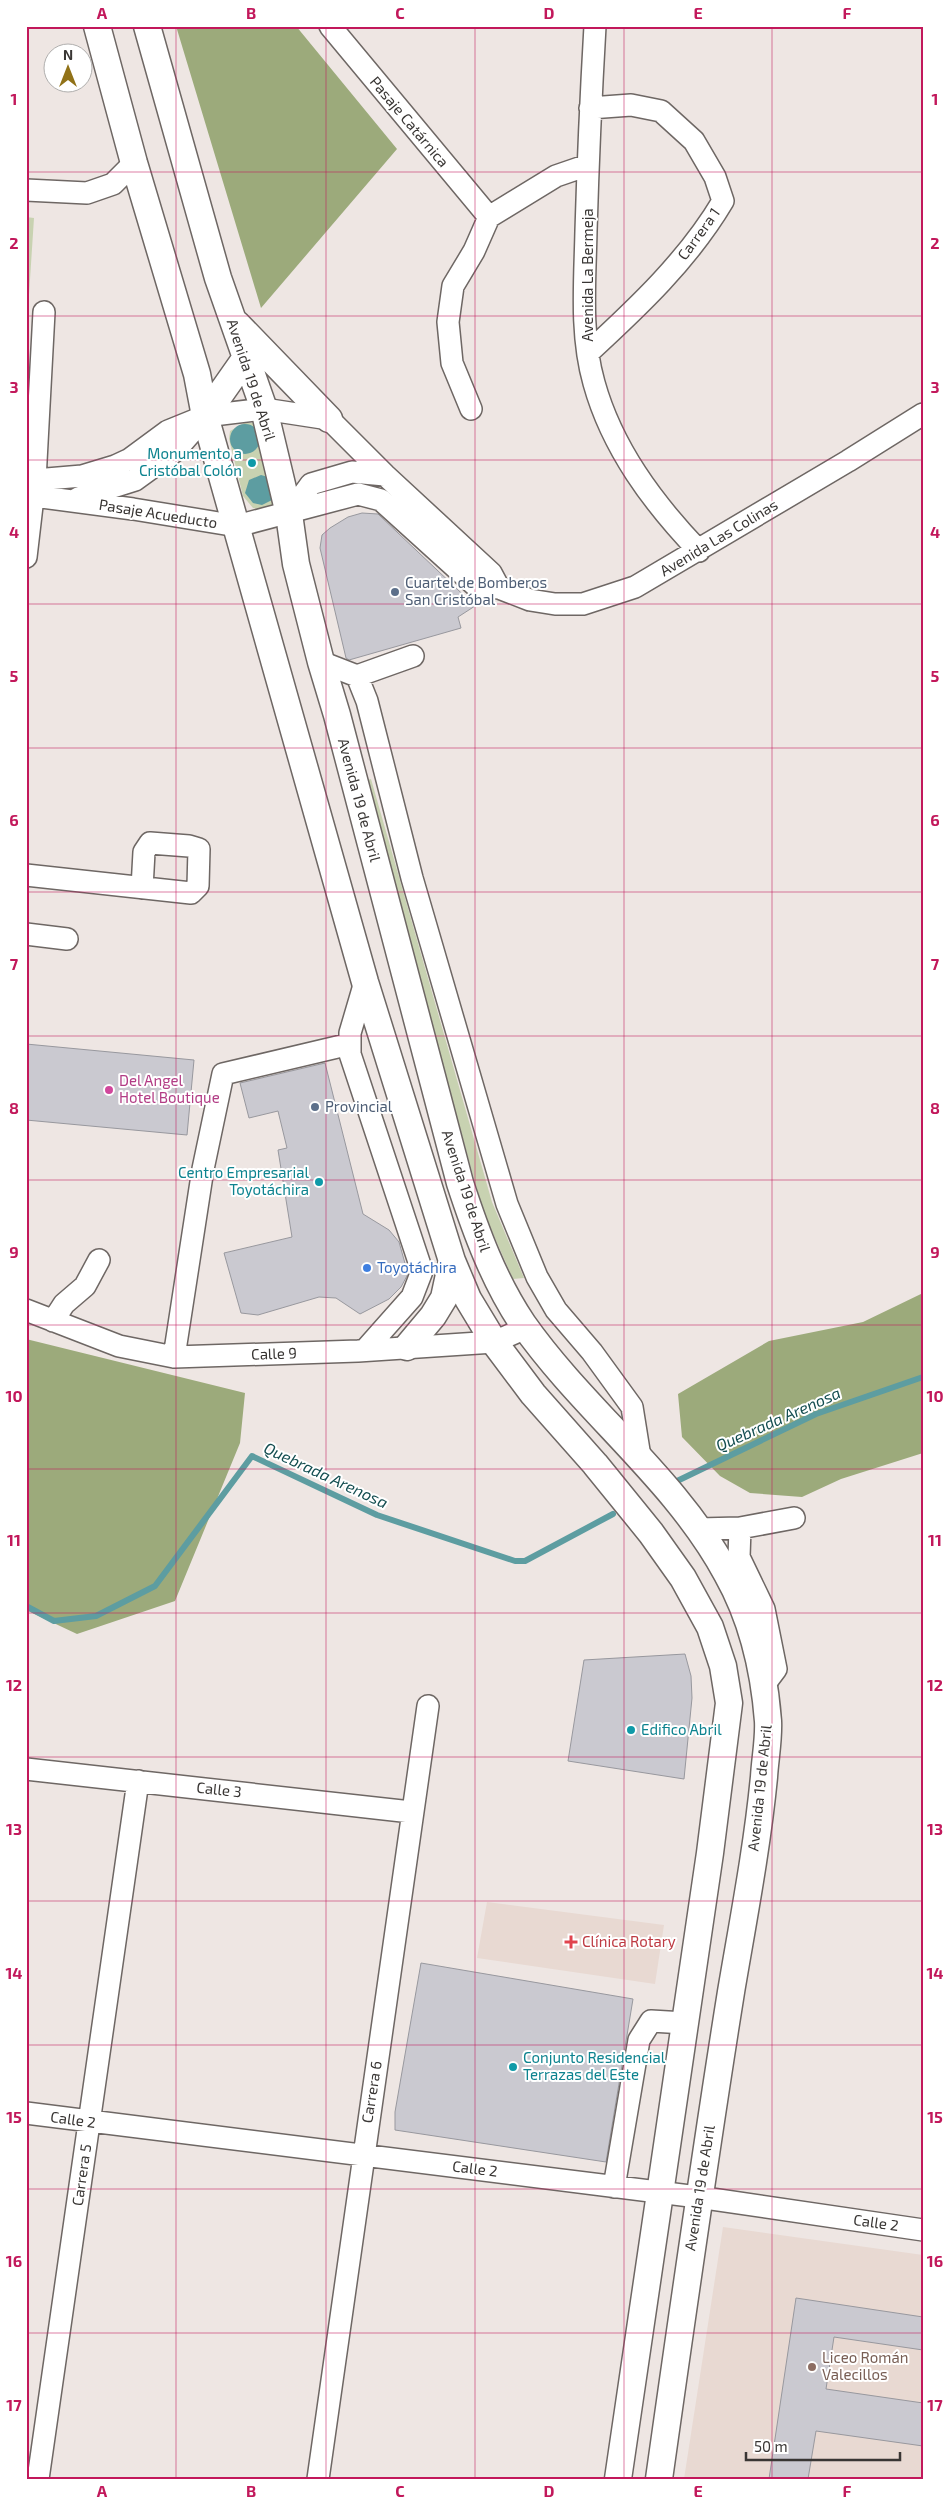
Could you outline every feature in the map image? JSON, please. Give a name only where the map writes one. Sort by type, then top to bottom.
[{"type":"main road","points":[[97,26],[134,163],[197,374],[205,416],[365,982],[452,1261],[468,1299],[494,1342],[533,1394],[595,1464],[651,1533],[678,1571],[710,1627],[723,1666],[729,1703],[710,1853],[618,2479]]},
{"type":"main road","name":"Avenida 19 de Abril","points":[[146,26],[183,161],[245,359],[264,409],[289,514],[296,564],[321,662],[337,715],[460,1183],[478,1235],[498,1280],[526,1328],[566,1376],[640,1457],[698,1529],[727,1573],[744,1610],[762,1661],[768,1726],[761,1807],[698,2197],[659,2479]]},
{"type":"main road","points":[[232,319],[329,418]]},
{"type":"main road","points":[[205,416],[245,359]]},
{"type":"main road","points":[[407,1347],[433,1316],[444,1298],[452,1261]]},
{"type":"street","name":"Pasaje Catárnica","points":[[330,26],[489,217]]},
{"type":"street","name":"Avenida La Bermeja","points":[[595,26],[590,108],[584,315],[593,382],[607,421],[639,481],[668,519],[699,551]]},
{"type":"street","name":"Carrera 1","points":[[588,353],[633,311],[678,264],[711,221],[723,201],[715,177],[694,141],[661,111],[631,105],[590,108]]},
{"type":"street","points":[[26,190],[88,193],[113,184],[134,163]]},
{"type":"street","points":[[471,409],[452,363],[448,322],[453,286],[474,251],[489,217],[556,176],[588,165]]},
{"type":"street","points":[[26,557],[44,312]]},
{"type":"street","points":[[30,487],[82,476],[115,466],[130,459],[168,431],[205,416],[264,409],[329,418],[385,475],[491,573],[500,588]]},
{"type":"street","name":"Avenida Las Colinas","points":[[289,514],[338,498],[358,494],[381,500],[476,586],[500,588],[530,600],[555,604],[583,604],[635,587],[699,551],[923,414]]},
{"type":"street","points":[[70,500],[134,480],[157,466],[174,451],[205,416]]},
{"type":"street","points":[[289,514],[311,484],[352,472],[385,475]]},
{"type":"street","name":"Pasaje Acueducto","points":[[30,487],[70,500],[236,526],[289,514]]},
{"type":"street","points":[[321,662],[357,676],[413,656]]},
{"type":"street","points":[[357,676],[367,700],[412,878],[507,1204],[537,1277],[556,1310],[592,1352],[632,1408],[640,1457]]},
{"type":"street","points":[[26,875],[142,888]]},
{"type":"street","points":[[26,934],[67,939]]},
{"type":"street","points":[[365,982],[350,1033],[350,1054],[422,1271],[412,1297],[365,1350]]},
{"type":"street","points":[[174,1356],[203,1169],[223,1074],[350,1044]]},
{"type":"street","points":[[52,1321],[64,1304],[85,1286],[99,1260]]},
{"type":"street","name":"Calle 9","points":[[26,1310],[119,1346],[174,1356],[365,1350],[494,1342],[526,1328]]},
{"type":"street","points":[[698,1529],[740,1528],[794,1518]]},
{"type":"street","points":[[740,1528],[739,1557],[764,1609],[776,1669],[764,1685]]},
{"type":"street","name":"Carrera 6","points":[[318,2479],[411,1812],[428,1706]]},
{"type":"street","name":"Calle 3","points":[[26,1769],[411,1812]]},
{"type":"street","name":"Carrera 5","points":[[38,2479],[138,1781]]},
{"type":"street","points":[[614,2187],[639,2040],[651,2021],[685,2023]]},
{"type":"street","name":"Calle 2","points":[[26,2114],[698,2197],[923,2230]]},
{"type":"shaded area","name":"Clínica Rotary","points":[[487,1902],[664,1925],[655,1984],[477,1958]]},
{"type":"shaded area","name":"Liceo Román Valecillos","points":[[723,2227],[923,2255],[923,2479],[684,2479]]},
{"type":"green space","points":[[176,26],[296,26],[397,149],[261,308]]},
{"type":"green space","points":[[26,217],[34,218],[26,341]]},
{"type":"green space","points":[[244,423],[253,423],[260,429],[273,504],[268,510],[253,508],[243,496],[229,439],[230,431]]},
{"type":"green space","points":[[371,779],[492,1202],[524,1278],[513,1279],[483,1211],[364,781]]},
{"type":"green space","points":[[923,1293],[923,1453],[841,1479],[802,1497],[750,1493],[720,1476],[682,1437],[678,1394],[769,1341],[863,1322]]},
{"type":"green space","points":[[26,1339],[245,1393],[240,1443],[175,1601],[77,1634],[26,1610]]},
{"type":"water","points":[[245,424],[256,428],[260,439],[256,450],[245,454],[234,450],[230,439],[234,428]]},
{"type":"water","points":[[261,475],[268,477],[272,500],[262,505],[253,503],[245,493],[249,480]]},
{"type":"building","name":"Cuartel de Bomberos San Cristóbal","points":[[362,513],[378,514],[475,606],[458,617],[461,628],[349,660],[346,658],[320,548],[322,535],[330,528],[348,517]]},
{"type":"building","name":"Del Angel Hotel Boutique","points":[[26,1044],[194,1060],[187,1135],[26,1120]]},
{"type":"building","name":"Centro Empresarial Toyotáchira","points":[[325,1063],[363,1214],[389,1230],[399,1242],[408,1274],[401,1287],[389,1299],[360,1314],[336,1298],[319,1297],[258,1315],[241,1313],[224,1253],[292,1237],[278,1150],[287,1148],[278,1111],[249,1118],[240,1083]]},
{"type":"building","name":"Edifico Abril","points":[[685,1654],[691,1676],[692,1698],[684,1779],[568,1761],[584,1660]]},
{"type":"building","name":"Conjunto Residencial Terrazas del Este","points":[[421,1963],[633,1999],[606,2162],[395,2130],[395,2112]]},
{"type":"building","points":[[796,2298],[923,2317],[923,2350],[834,2337],[826,2389],[923,2403],[923,2446],[816,2431],[808,2479],[769,2479]]},
{"type":"waterway","name":"Quebrada Arenosa","points":[[675,1482],[816,1414],[923,1377]]},
{"type":"waterway","name":"Quebrada Arenosa","points":[[26,1606],[54,1621],[96,1616],[155,1586],[252,1456],[377,1515],[515,1561],[525,1561],[613,1514]]},
{"type":"place","name":"Monumento a Cristóbal Colón","points":[[252,463]]},
{"type":"place","name":"Cuartel de Bomberos San Cristóbal","points":[[395,592]]},
{"type":"place","name":"Del Angel Hotel Boutique","points":[[109,1090]]},
{"type":"place","name":"Provincial","points":[[315,1107]]},
{"type":"place","name":"Centro Empresarial Toyotáchira","points":[[319,1182]]},
{"type":"place","name":"Toyotáchira","points":[[367,1268]]},
{"type":"place","name":"Edifico Abril","points":[[631,1730]]},
{"type":"place","name":"Clínica Rotary","points":[[571,1942]]},
{"type":"place","name":"Conjunto Residencial Terrazas del Este","points":[[513,2067]]},
{"type":"place","name":"Liceo Román Valecillos","points":[[812,2367]]}]
